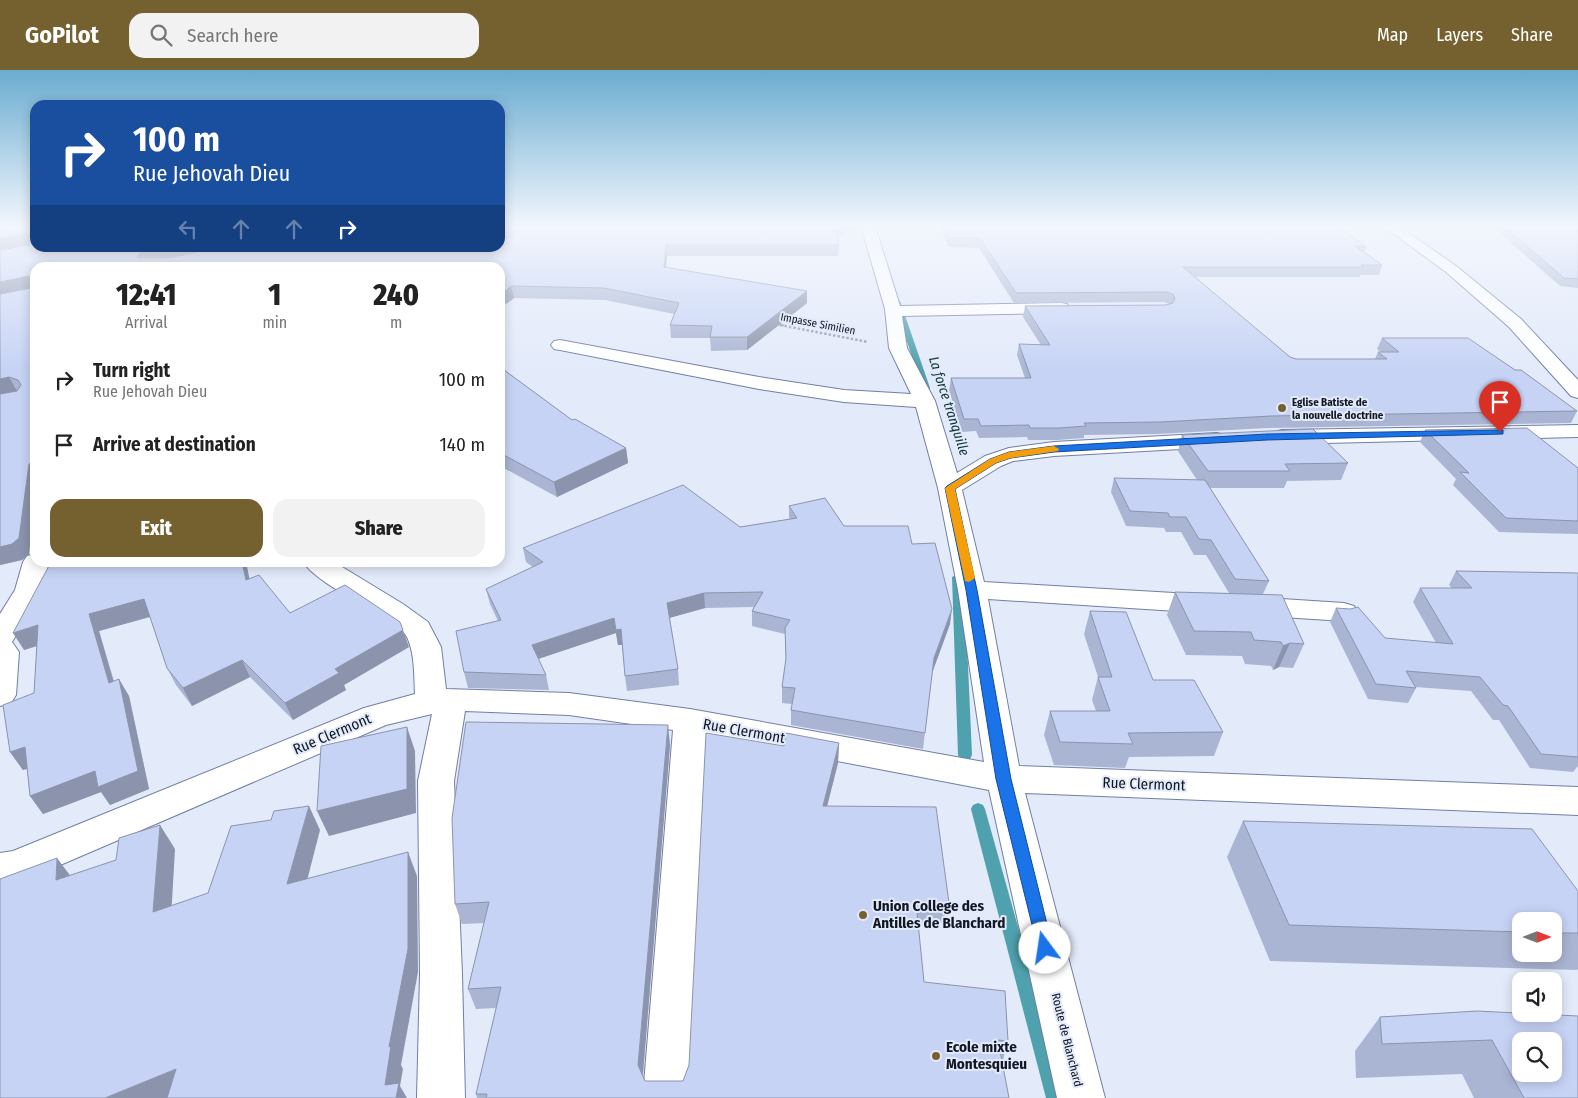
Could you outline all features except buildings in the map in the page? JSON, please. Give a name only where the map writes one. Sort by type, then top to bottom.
[{"type":"street","name":"Route de Blanchard","points":[[882,274],[893,310],[898,348],[924,401],[950,488],[972,590],[1004,779],[1081,1098]]},
{"type":"street","points":[[1457,274],[1515,323],[1578,392]]},
{"type":"street","points":[[893,310],[1079,308]]},
{"type":"street","points":[[560,345],[759,383],[844,396],[924,401]]},
{"type":"street","points":[[950,488],[993,461],[1009,455],[1054,449],[1247,438],[1578,431]]},
{"type":"street","points":[[0,637],[29,590],[35,567]]},
{"type":"street","points":[[323,567],[393,610],[418,629],[426,647],[441,701],[436,781],[441,974],[441,1098]]},
{"type":"street","points":[[972,590],[1344,612]]},
{"type":"street","points":[[0,647],[4,652],[0,695]]},
{"type":"street","name":"Rue Clermont","points":[[0,869],[16,867],[376,716],[441,701],[569,704],[690,721],[1004,779],[1578,801]]},
{"type":"street","points":[[667,1084],[690,721]]},
{"type":"path","name":"Impasse Similien","points":[[774,324],[898,348]]},
{"type":"waterway","name":"La force tranquille","points":[[897,301],[926,388]]},
{"type":"waterway","name":"La force tranquille","points":[[958,577],[965,755]]},
{"type":"waterway","name":"La force tranquille","points":[[978,809],[1056,1098]]},
{"type":"slow traffic","points":[[969,578],[950,488],[993,461],[1009,455],[1054,449]]},
{"type":"place","name":"Eglise Batiste de la nouvelle doctrine","points":[[1282,408]]},
{"type":"place","name":"Union College des Antilles de Blanchard","points":[[863,915]]},
{"type":"place","name":"Ecole mixte Montesquieu","points":[[936,1056]]},
{"type":"route","points":[[1045,948],[1004,779],[972,590],[950,488],[993,461],[1009,455],[1054,449],[1267,437],[1500,432]]}]
